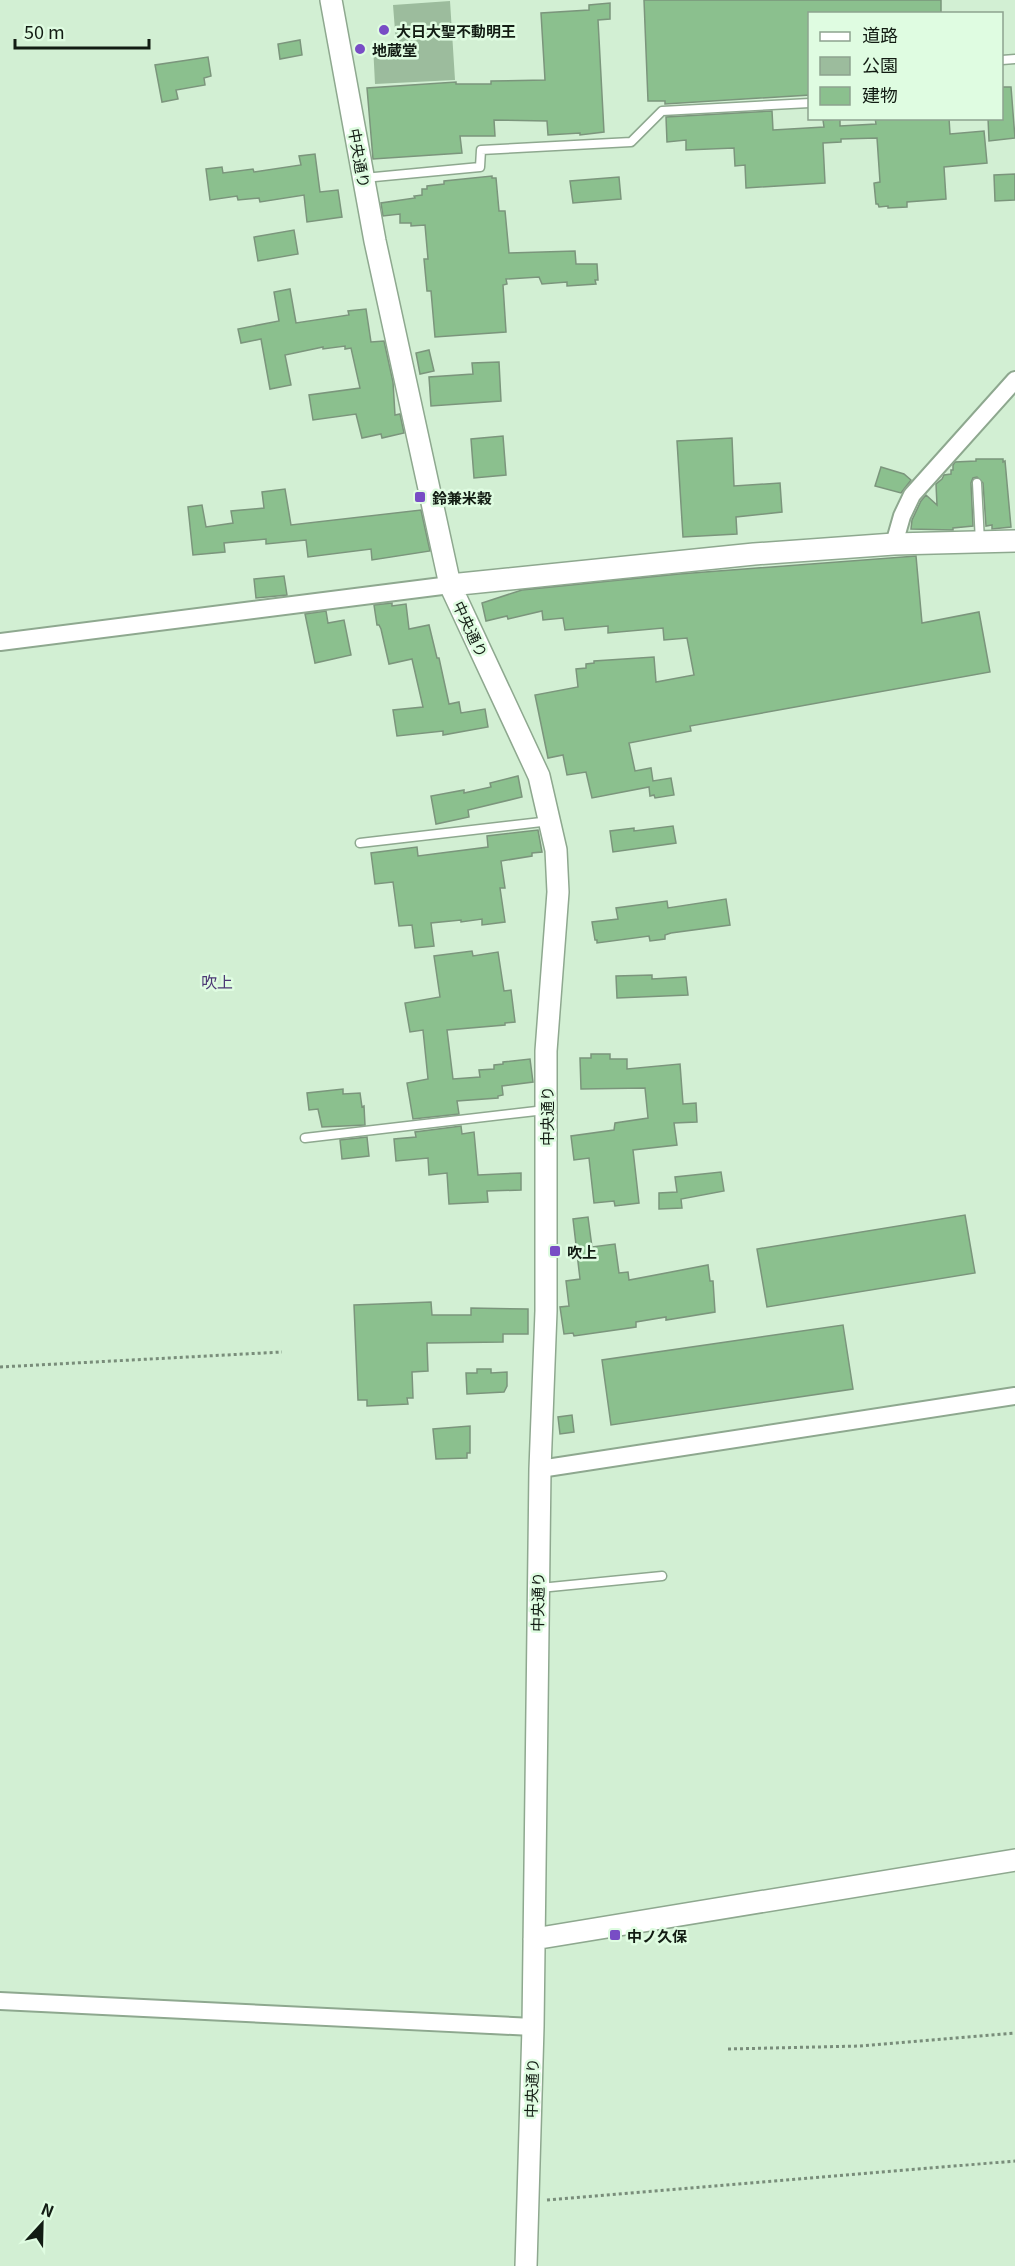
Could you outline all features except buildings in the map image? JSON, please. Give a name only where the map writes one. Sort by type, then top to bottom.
[{"type":"street","name":"中央通り","points":[[331,0],[375,242],[450,585],[539,776],[556,850],[558,892],[546,1051],[546,1311],[537,1589],[533,2027],[526,2266]]},
{"type":"street","points":[[894,544],[902,516],[912,495],[1015,380]]},
{"type":"street","points":[[0,642],[450,585],[717,556],[894,544],[1015,541]]},
{"type":"street","points":[[540,1469],[1015,1396]]},
{"type":"street","points":[[534,1940],[1015,1860]]},
{"type":"street","points":[[0,2001],[533,2027]]},
{"type":"lane","points":[[363,178],[480,167],[481,150],[631,142],[662,111],[808,103]]},
{"type":"lane","points":[[977,483],[980,542]]},
{"type":"lane","points":[[360,843],[550,821]]},
{"type":"lane","points":[[304,1138],[545,1110]]},
{"type":"lane","points":[[537,1589],[662,1576]]},
{"type":"path","points":[[0,1367],[282,1352]]},
{"type":"path","points":[[728,2049],[860,2046],[1015,2033]]},
{"type":"path","points":[[527,2202],[1015,2161]]},
{"type":"green space","points":[[450,1],[455,80],[375,84],[373,45],[396,43],[393,5]]},
{"type":"place","name":"大日大聖不動明王","points":[[384,30]]},
{"type":"place","name":"地蔵堂","points":[[360,49]]},
{"type":"place","name":"鈴兼米穀","points":[[420,497]]},
{"type":"place","name":"吹上","points":[[555,1251]]},
{"type":"place","name":"中ノ久保","points":[[615,1935]]},
{"type":"district","name":"吹上","points":[[217,981]]}]
